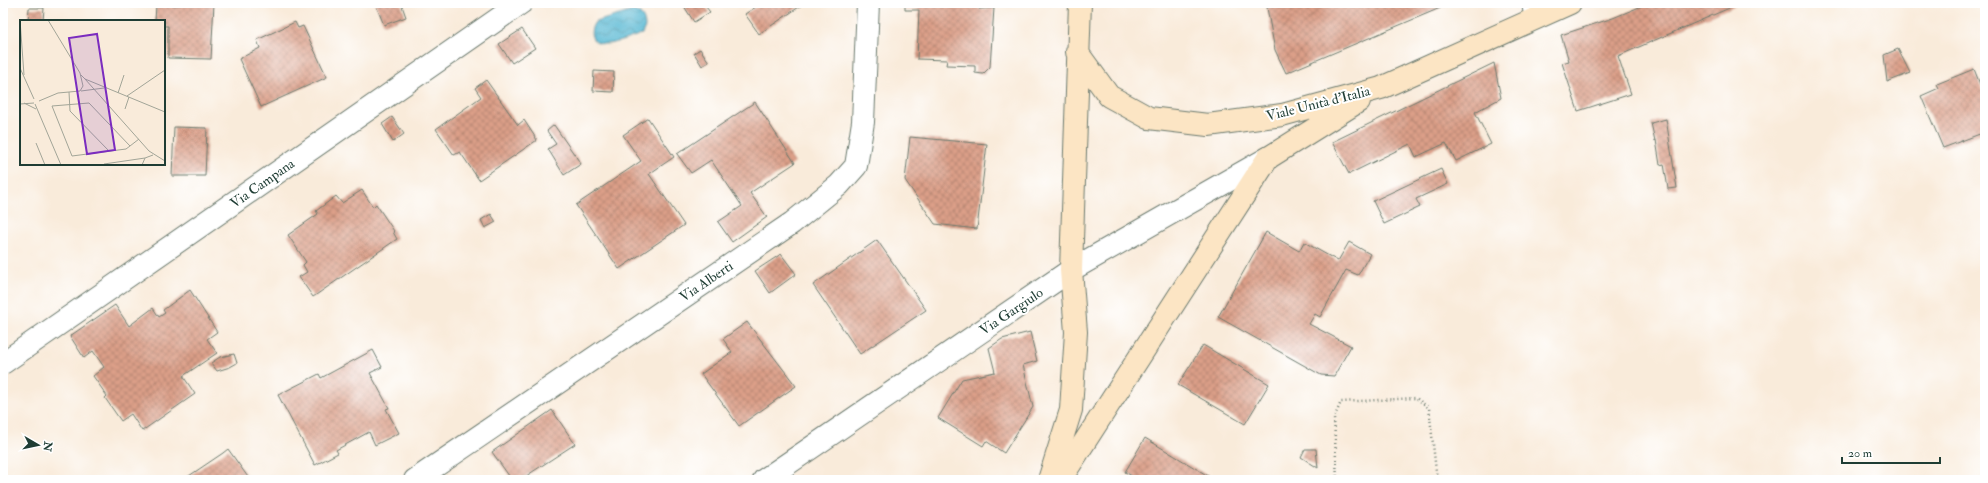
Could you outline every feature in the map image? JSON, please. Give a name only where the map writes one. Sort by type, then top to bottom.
[{"type":"street","name":"Via Campana","points":[[3,363],[521,3]]},
{"type":"street","name":"Via Alberti","points":[[415,480],[792,223],[839,185],[856,166],[863,122],[868,3]]},
{"type":"street","points":[[1049,480],[1071,410],[1076,332],[1071,270],[1077,52],[1080,3]]},
{"type":"street","name":"Viale Unità d'Italia","points":[[1077,52],[1110,96],[1149,118],[1208,125],[1282,115],[1381,88],[1532,11],[1570,3]]},
{"type":"street","points":[[1060,480],[1268,158],[1381,88]]},
{"type":"street","name":"Via Gargiulo","points":[[764,480],[1071,270],[1268,158]]},
{"type":"path","points":[[1337,480],[1334,418],[1341,402],[1416,398],[1429,408],[1437,480]]},
{"type":"water","points":[[632,11],[641,14],[644,19],[645,27],[642,34],[615,43],[601,44],[595,42],[591,33],[595,22]]},
{"type":"building","points":[[181,3],[214,3],[211,59],[168,58],[168,26],[165,26],[165,20],[155,20],[156,5],[181,5]]},
{"type":"building","points":[[375,3],[401,3],[406,17],[384,25]]},
{"type":"building","points":[[682,3],[713,3],[706,7],[710,12],[694,22]]},
{"type":"building","points":[[762,3],[805,3],[759,34],[745,14]]},
{"type":"building","points":[[905,3],[979,3],[979,9],[994,8],[990,67],[983,74],[975,73],[975,66],[946,65],[947,60],[917,59],[919,10],[905,10]]},
{"type":"building","points":[[1279,3],[1452,3],[1286,73],[1275,50],[1267,8]]},
{"type":"building","points":[[1649,3],[1741,3],[1618,56],[1631,94],[1578,111],[1562,63],[1569,61],[1561,35],[1613,18]]},
{"type":"building","points":[[29,8],[44,8],[43,20],[28,20]]},
{"type":"building","points":[[295,22],[298,28],[303,26],[327,77],[261,107],[239,59],[260,48],[257,40]]},
{"type":"building","points":[[522,29],[535,48],[512,63],[499,44]]},
{"type":"building","points":[[700,49],[709,62],[702,66],[694,53]]},
{"type":"building","points":[[1898,49],[1910,73],[1887,82],[1884,55]]},
{"type":"building","points":[[1494,63],[1501,98],[1475,112],[1491,144],[1456,161],[1446,143],[1416,157],[1410,144],[1349,174],[1332,142]]},
{"type":"building","points":[[1974,69],[1985,97],[1985,132],[1943,148],[1921,96],[1939,88],[1937,84]]},
{"type":"building","points":[[594,71],[614,72],[613,92],[593,91]]},
{"type":"building","points":[[486,80],[518,125],[524,120],[537,140],[479,180],[460,152],[454,155],[436,129],[481,97],[475,88]]},
{"type":"building","points":[[755,102],[795,163],[750,193],[767,217],[732,242],[718,222],[742,206],[711,160],[691,173],[677,154]]},
{"type":"building","points":[[392,117],[404,134],[393,142],[382,124]]},
{"type":"building","points":[[648,118],[674,157],[649,174],[684,225],[619,269],[576,205],[641,161],[623,135]]},
{"type":"building","points":[[1666,119],[1677,188],[1668,189],[1664,164],[1660,165],[1656,140],[1655,141],[1651,123]]},
{"type":"building","points":[[554,125],[581,164],[564,175],[548,149],[556,144],[547,131]]},
{"type":"building","points":[[174,127],[207,128],[205,176],[172,176]]},
{"type":"building","points":[[910,137],[987,144],[977,229],[935,224],[905,180]]},
{"type":"building","points":[[1441,169],[1448,184],[1416,199],[1420,207],[1384,224],[1373,201]]},
{"type":"building","points":[[362,190],[373,207],[376,204],[394,231],[393,232],[397,239],[313,297],[299,277],[307,272],[303,265],[306,262],[288,235],[318,214],[316,211],[336,196],[342,203]]},
{"type":"building","points":[[491,214],[496,222],[485,228],[481,220]]},
{"type":"building","points":[[1266,232],[1299,251],[1304,242],[1338,261],[1349,242],[1370,254],[1358,275],[1346,270],[1320,317],[1315,314],[1309,324],[1351,346],[1334,376],[1321,375],[1218,317]]},
{"type":"building","points":[[877,240],[926,310],[860,354],[813,285]]},
{"type":"building","points":[[781,254],[796,274],[770,293],[755,271]]},
{"type":"building","points":[[190,290],[217,332],[207,339],[217,353],[183,376],[195,394],[142,431],[131,414],[121,421],[105,398],[107,396],[93,376],[104,367],[93,351],[84,358],[70,336],[115,305],[129,326],[153,308],[159,317],[165,313],[163,310]]},
{"type":"building","points":[[747,322],[796,386],[739,426],[701,374],[732,352],[723,339]]},
{"type":"building","points":[[1030,332],[1037,361],[1023,365],[1033,407],[1004,453],[986,441],[983,446],[938,418],[962,379],[995,372],[989,348],[1002,339]]},
{"type":"building","points":[[1203,345],[1269,384],[1245,424],[1178,385]]},
{"type":"building","points":[[373,350],[382,367],[370,373],[389,408],[386,409],[399,433],[375,445],[369,432],[336,450],[338,453],[315,465],[278,395],[319,374],[321,378]]},
{"type":"building","points":[[234,354],[237,363],[230,367],[217,371],[211,363],[220,357]]},
{"type":"building","points":[[552,410],[575,444],[520,480],[512,480],[492,452]]},
{"type":"building","points":[[1145,438],[1215,480],[1139,480],[1125,472]]},
{"type":"building","points":[[228,449],[250,480],[183,480],[223,453]]},
{"type":"building","points":[[1305,449],[1316,449],[1318,468],[1301,457]]}]
